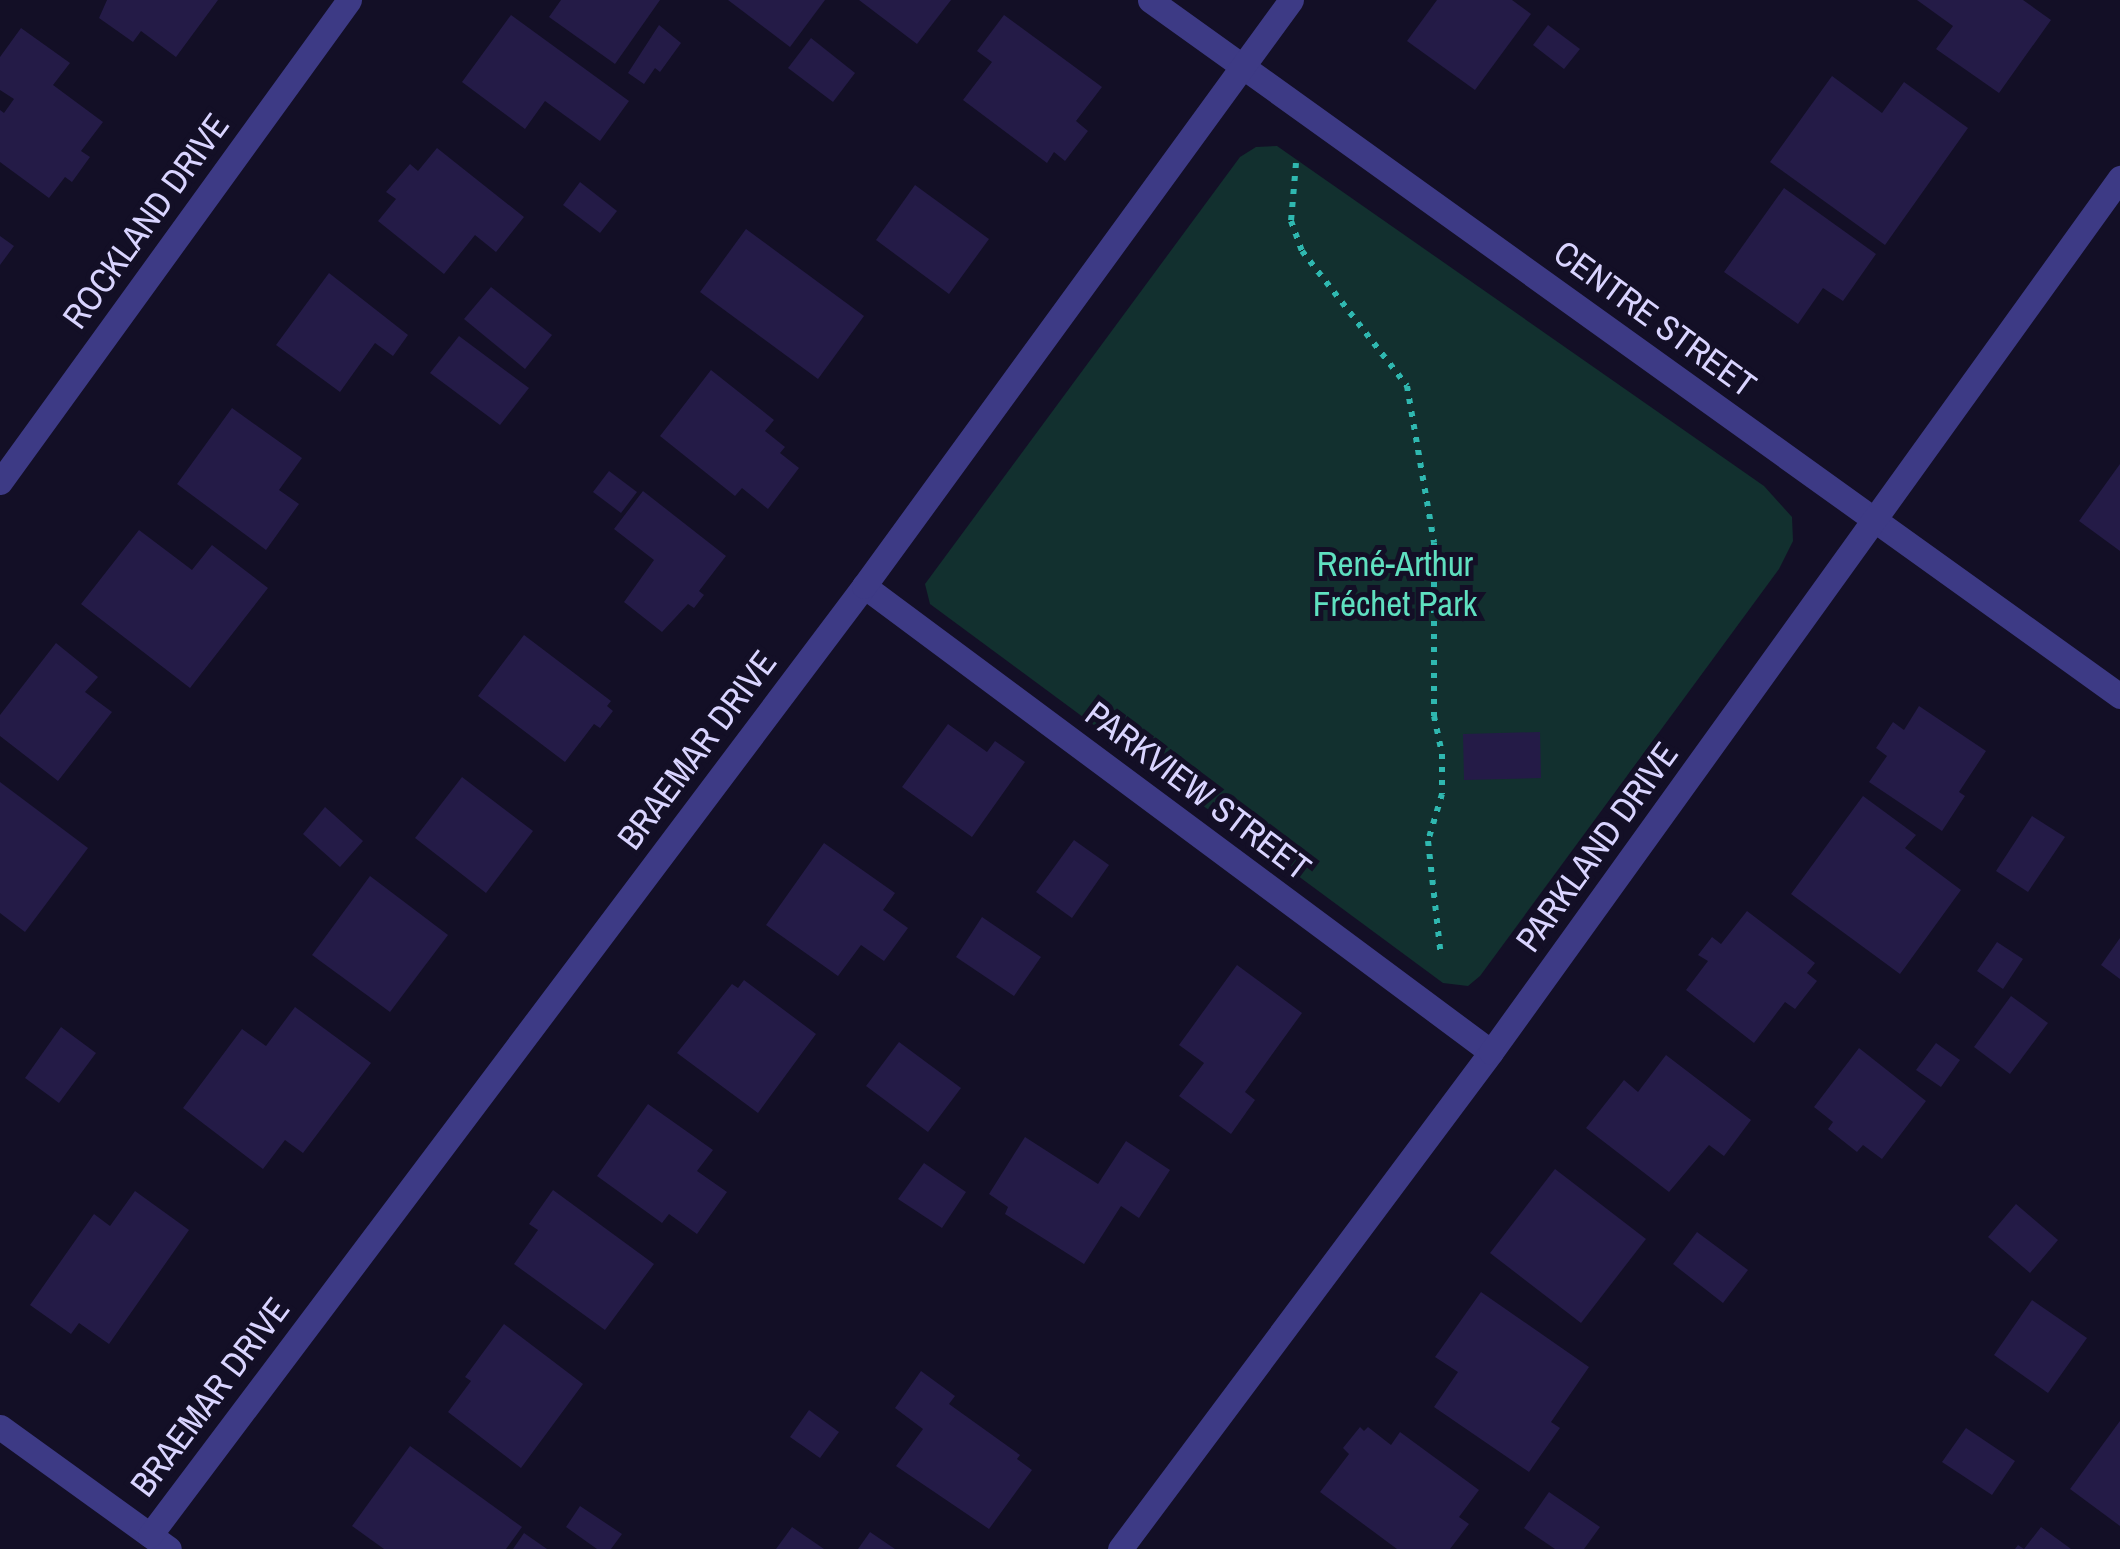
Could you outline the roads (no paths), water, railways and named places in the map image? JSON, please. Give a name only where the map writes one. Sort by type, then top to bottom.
[{"type":"street","name":"ROCKLAND DRIVE","points":[[0,482],[348,0]]},
{"type":"street","name":"CENTRE STREET","points":[[1150,0],[2120,696]]},
{"type":"street","name":"BRAEMAR DRIVE","points":[[159,1542],[1291,0]]},
{"type":"street","name":"PARKLAND DRIVE","points":[[1120,1549],[1491,1052],[2120,178]]},
{"type":"street","name":"PARKVIEW STREET","points":[[864,586],[1491,1052]]},
{"type":"street","points":[[0,1427],[159,1542]]},
{"type":"park label","name":"René-Arthur Fréchet Park","points":[[1395,584]]}]
